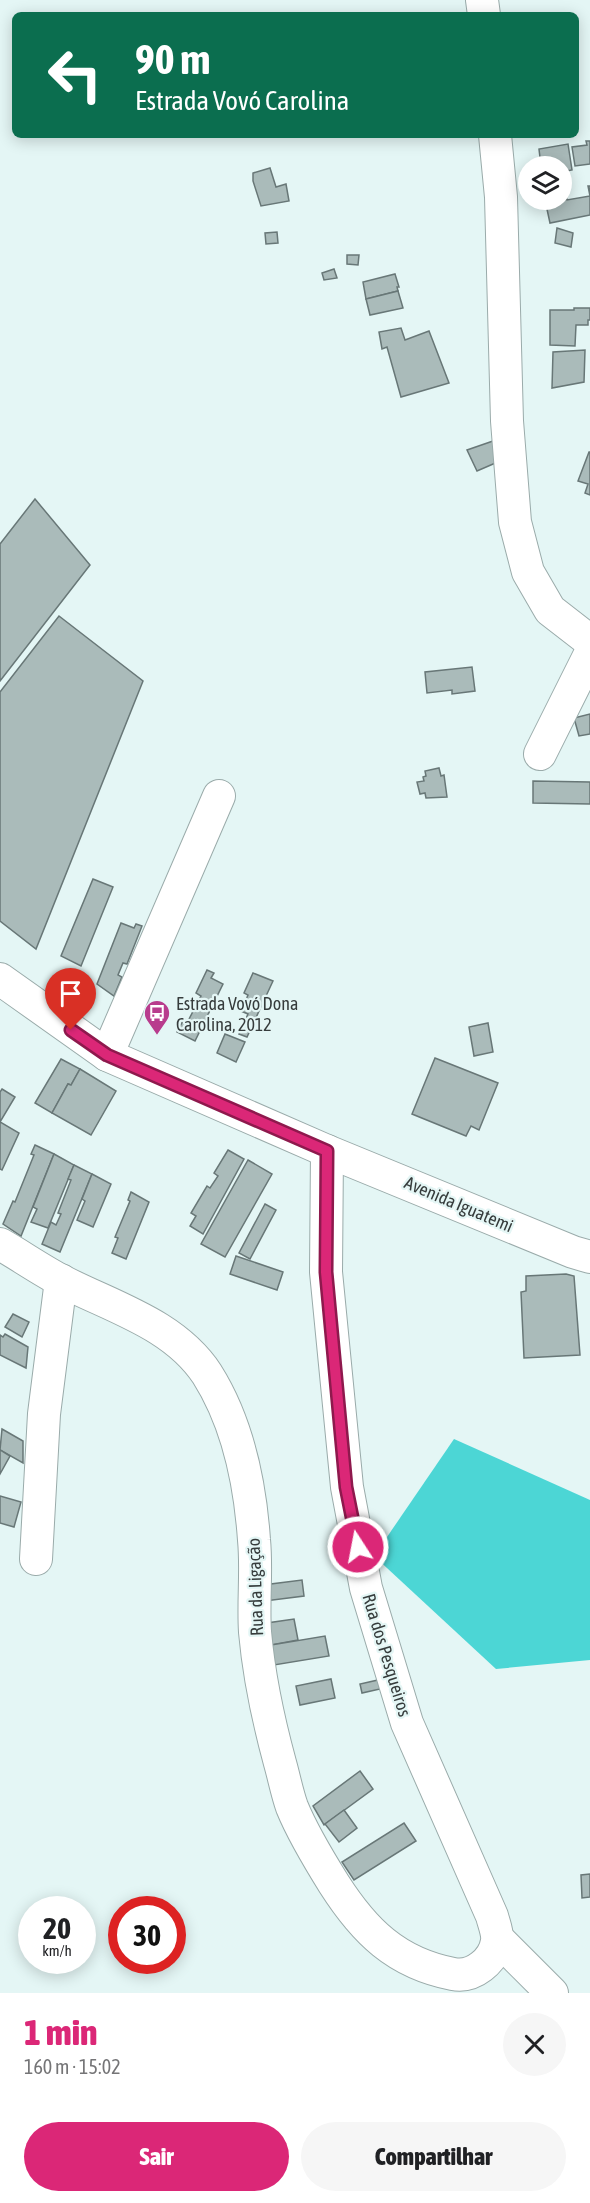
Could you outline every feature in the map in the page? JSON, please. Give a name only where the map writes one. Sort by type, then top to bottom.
[{"type":"street","points":[[495,138],[501,197],[507,421],[515,522],[528,572],[550,610],[590,641]]},
{"type":"street","points":[[540,754],[590,654]]},
{"type":"street","points":[[107,1055],[219,796]]},
{"type":"street","name":"Avenida Iguatemi","points":[[0,980],[107,1055],[327,1151],[590,1257]]},
{"type":"street","name":"Rua dos Pesqueiros","points":[[327,1151],[326,1272],[346,1487],[366,1588],[407,1723],[492,1916],[498,1939]]},
{"type":"street","name":"Rua da Ligação","points":[[0,1244],[61,1280],[171,1336],[205,1371],[224,1403],[243,1460],[254,1539],[255,1629],[266,1713],[292,1807],[318,1857],[349,1908],[371,1933],[390,1949],[419,1963],[455,1975],[486,1965],[494,1952],[498,1939]]},
{"type":"street","points":[[36,1559],[44,1414],[61,1280]]},
{"type":"street","points":[[498,1939],[552,1993]]},
{"type":"shaded area","points":[[454,1439],[590,1500],[590,1660],[496,1669],[374,1556]]},
{"type":"building","points":[[586,141],[590,141],[590,164],[575,166],[572,147],[587,145]]},
{"type":"building","points":[[568,144],[570,156],[540,156],[539,149]]},
{"type":"building","points":[[270,168],[276,187],[286,184],[289,201],[261,206],[253,181],[253,173]]},
{"type":"building","points":[[590,196],[590,215],[550,223],[547,210],[572,210],[572,199]]},
{"type":"building","points":[[557,228],[573,233],[571,247],[555,243]]},
{"type":"building","points":[[277,232],[278,243],[266,244],[265,233]]},
{"type":"building","points":[[347,255],[359,255],[358,265],[347,264]]},
{"type":"building","points":[[334,269],[337,278],[324,280],[322,273]]},
{"type":"building","points":[[395,274],[398,291],[366,299],[363,282]]},
{"type":"building","points":[[398,291],[403,308],[370,315],[366,299]]},
{"type":"building","points":[[574,308],[590,308],[588,325],[576,325],[575,346],[550,345],[550,310],[574,310]]},
{"type":"building","points":[[401,328],[405,340],[429,331],[449,383],[401,397],[387,347],[382,349],[379,332]]},
{"type":"building","points":[[585,350],[584,382],[552,388],[553,352]]},
{"type":"building","points":[[493,441],[500,461],[477,471],[467,450]]},
{"type":"building","points":[[589,452],[590,495],[585,493],[588,484],[578,481]]},
{"type":"building","points":[[35,499],[90,565],[0,681],[0,544]]},
{"type":"building","points":[[59,616],[143,681],[36,949],[0,921],[0,692]]},
{"type":"building","points":[[472,667],[475,691],[452,694],[452,690],[427,693],[425,672]]},
{"type":"building","points":[[590,714],[590,734],[579,736],[574,718]]},
{"type":"building","points":[[439,768],[441,776],[444,775],[447,797],[426,798],[425,793],[420,794],[417,782],[424,781],[425,771]]},
{"type":"building","points":[[533,781],[590,782],[590,804],[533,803]]},
{"type":"building","points":[[93,879],[113,887],[81,966],[61,956]]},
{"type":"building","points":[[121,923],[134,928],[136,924],[142,926],[127,964],[123,963],[118,975],[122,977],[114,996],[97,984]]},
{"type":"building","points":[[207,970],[214,973],[211,978],[223,984],[195,1041],[177,1032],[184,1019],[188,1021],[201,996],[196,993]]},
{"type":"building","points":[[253,973],[273,981],[247,1037],[239,1034],[248,1014],[241,1011],[248,995],[244,993]]},
{"type":"building","points":[[488,1023],[493,1052],[474,1056],[469,1027]]},
{"type":"building","points":[[225,1034],[245,1042],[236,1062],[217,1053]]},
{"type":"building","points":[[435,1058],[498,1083],[479,1130],[471,1126],[466,1136],[412,1114]]},
{"type":"building","points":[[61,1059],[80,1069],[71,1085],[68,1084],[52,1113],[35,1103]]},
{"type":"building","points":[[80,1069],[116,1091],[91,1135],[52,1113],[68,1084],[71,1085]]},
{"type":"building","points":[[2,1089],[15,1097],[0,1122],[0,1092]]},
{"type":"building","points":[[0,1122],[19,1133],[2,1170],[0,1169]]},
{"type":"building","points":[[35,1145],[54,1154],[21,1236],[3,1224],[13,1201],[15,1202],[34,1155],[31,1154]]},
{"type":"building","points":[[228,1150],[244,1159],[203,1234],[190,1226],[196,1216],[191,1213],[207,1186],[210,1188],[218,1176],[214,1173]]},
{"type":"building","points":[[54,1154],[74,1165],[48,1228],[31,1222],[37,1209],[33,1207]]},
{"type":"building","points":[[248,1160],[272,1174],[225,1257],[201,1244]]},
{"type":"building","points":[[74,1165],[92,1174],[60,1252],[42,1244],[51,1222],[56,1225],[61,1214],[58,1213],[71,1180],[68,1179]]},
{"type":"building","points":[[92,1174],[111,1184],[93,1227],[77,1220]]},
{"type":"building","points":[[131,1192],[149,1202],[126,1259],[112,1253],[118,1238],[115,1237],[130,1201],[128,1200]]},
{"type":"building","points":[[265,1204],[276,1210],[250,1259],[239,1253]]},
{"type":"building","points":[[236,1256],[283,1272],[277,1290],[230,1274]]},
{"type":"building","points":[[566,1274],[574,1276],[580,1355],[524,1358],[521,1292],[526,1291],[526,1276]]},
{"type":"building","points":[[13,1314],[29,1322],[22,1337],[5,1327]]},
{"type":"building","points":[[5,1334],[28,1347],[26,1368],[0,1355],[0,1335],[3,1337]]},
{"type":"building","points":[[2,1429],[23,1441],[23,1463],[0,1450]]},
{"type":"building","points":[[0,1450],[10,1456],[0,1474]]},
{"type":"building","points":[[0,1496],[21,1502],[14,1527],[0,1523]]},
{"type":"building","points":[[302,1580],[304,1596],[265,1601],[263,1585]]},
{"type":"building","points":[[294,1619],[298,1640],[271,1645],[267,1623]]},
{"type":"building","points":[[325,1636],[329,1656],[274,1665],[271,1645]]},
{"type":"building","points":[[331,1679],[335,1698],[300,1705],[296,1686]]},
{"type":"building","points":[[378,1680],[380,1689],[362,1693],[360,1684]]},
{"type":"building","points":[[360,1771],[373,1789],[324,1825],[313,1806]]},
{"type":"building","points":[[344,1810],[357,1828],[339,1842],[325,1824]]},
{"type":"building","points":[[404,1823],[416,1841],[354,1880],[342,1862]]},
{"type":"building","points":[[590,1874],[590,1897],[582,1898],[581,1875]]},
{"type":"place","name":"Estrada Vovó Dona Carolina, 2012","points":[[157,1036]]},
{"type":"route","points":[[71,1030],[107,1055],[327,1151],[326,1272],[346,1487],[358,1547]]}]
